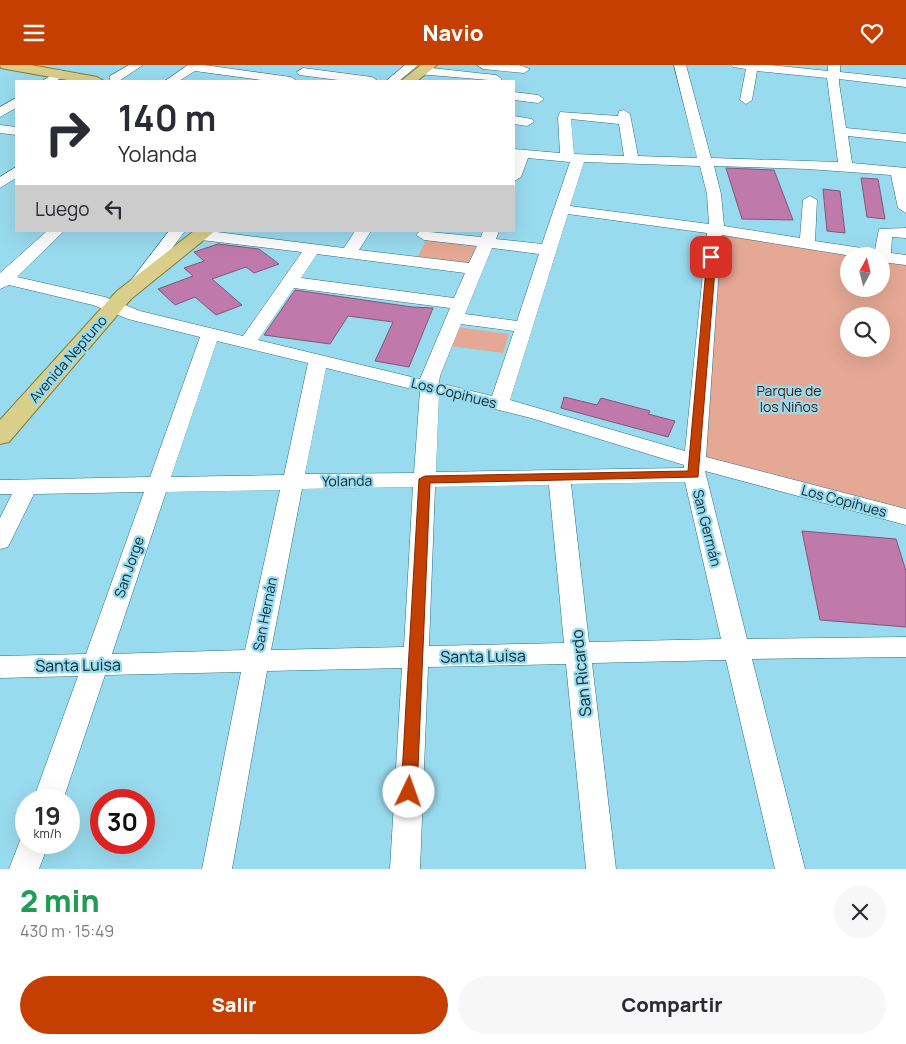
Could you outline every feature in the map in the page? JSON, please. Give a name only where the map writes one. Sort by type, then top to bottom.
[{"type":"main road","points":[[6,65],[103,75],[115,80]]},
{"type":"main road","points":[[43,65],[94,80]]},
{"type":"main road","points":[[409,80],[422,66]]},
{"type":"main road","name":"Avenida Neptuno","points":[[0,436],[113,307],[137,283],[203,233]]},
{"type":"street","points":[[115,80],[137,65]]},
{"type":"street","points":[[237,78],[254,65]]},
{"type":"street","points":[[482,65],[524,69]]},
{"type":"street","name":"San Germán","points":[[680,65],[714,194],[717,224],[715,229],[694,468],[790,869]]},
{"type":"street","points":[[737,65],[834,70],[906,83]]},
{"type":"street","points":[[173,80],[195,66],[237,78],[273,80]]},
{"type":"street","points":[[394,80],[422,66],[502,80]]},
{"type":"street","points":[[746,100],[752,67]]},
{"type":"street","points":[[292,80],[308,68],[367,80]]},
{"type":"street","points":[[834,70],[839,131],[845,164]]},
{"type":"street","points":[[515,96],[538,99]]},
{"type":"street","points":[[0,113],[15,103]]},
{"type":"street","points":[[499,404],[562,209],[573,159],[564,117],[570,115],[625,117],[632,161]]},
{"type":"street","points":[[0,129],[15,131]]},
{"type":"street","points":[[839,131],[906,138]]},
{"type":"street","points":[[515,171],[518,154],[573,159],[632,161],[845,164],[902,171],[906,208]]},
{"type":"street","points":[[0,184],[15,172]]},
{"type":"street","points":[[806,244],[810,200]]},
{"type":"street","points":[[562,209],[715,229],[840,249]]},
{"type":"street","points":[[2,281],[55,232]]},
{"type":"street","name":"Avenida Neptuno","points":[[137,283],[177,232]]},
{"type":"street","points":[[349,253],[361,232]]},
{"type":"street","points":[[882,247],[885,232],[906,233]]},
{"type":"street","points":[[203,233],[312,249],[475,269]]},
{"type":"street","points":[[411,261],[425,233],[488,237],[549,250]]},
{"type":"street","points":[[405,869],[430,376],[488,237]]},
{"type":"street","points":[[247,343],[312,249]]},
{"type":"street","points":[[890,257],[906,260]]},
{"type":"street","name":"Los Copihues","points":[[2,281],[99,301],[127,313],[499,404],[668,453],[694,468],[906,517]]},
{"type":"street","points":[[290,282],[458,311],[524,327]]},
{"type":"street","name":"San Jorge","points":[[52,789],[210,334]]},
{"type":"street","name":"San Hernán","points":[[217,869],[256,661],[318,360]]},
{"type":"street","points":[[665,476],[673,465],[668,453]]},
{"type":"street","name":"Yolanda","points":[[0,487],[665,476],[694,468]]},
{"type":"street","name":"San Ricardo","points":[[559,477],[601,869]]},
{"type":"street","points":[[0,541],[26,487]]},
{"type":"street","name":"Santa Luisa","points":[[0,667],[737,649],[906,647]]},
{"type":"street","points":[[24,869],[30,854]]},
{"type":"green space","name":"Parque de los Niños","points":[[722,234],[840,253],[840,297],[890,297],[890,260],[906,263],[906,512],[712,461],[705,455],[721,249],[718,245],[719,237]]},
{"type":"green space","points":[[426,240],[476,246],[468,266],[416,260]]},
{"type":"green space","points":[[456,327],[509,334],[503,353],[449,346]]},
{"type":"building","points":[[726,168],[774,170],[793,220],[742,219]]},
{"type":"building","points":[[861,178],[878,179],[885,219],[867,217]]},
{"type":"building","points":[[823,189],[840,191],[845,233],[827,231]]},
{"type":"building","points":[[218,244],[259,249],[279,264],[254,273],[246,267],[212,279],[242,305],[216,315],[195,297],[175,305],[158,289],[193,276],[184,268],[204,261],[194,252]]},
{"type":"building","points":[[295,290],[412,307],[433,308],[409,367],[375,361],[393,322],[348,316],[330,344],[264,335]]},
{"type":"building","points":[[564,397],[597,405],[601,398],[650,411],[648,414],[675,421],[668,437],[561,408]]},
{"type":"building","points":[[802,531],[896,539],[906,571],[906,627],[820,620]]},
{"type":"route","points":[[409,792],[425,479],[694,475],[693,468],[711,257]]}]
